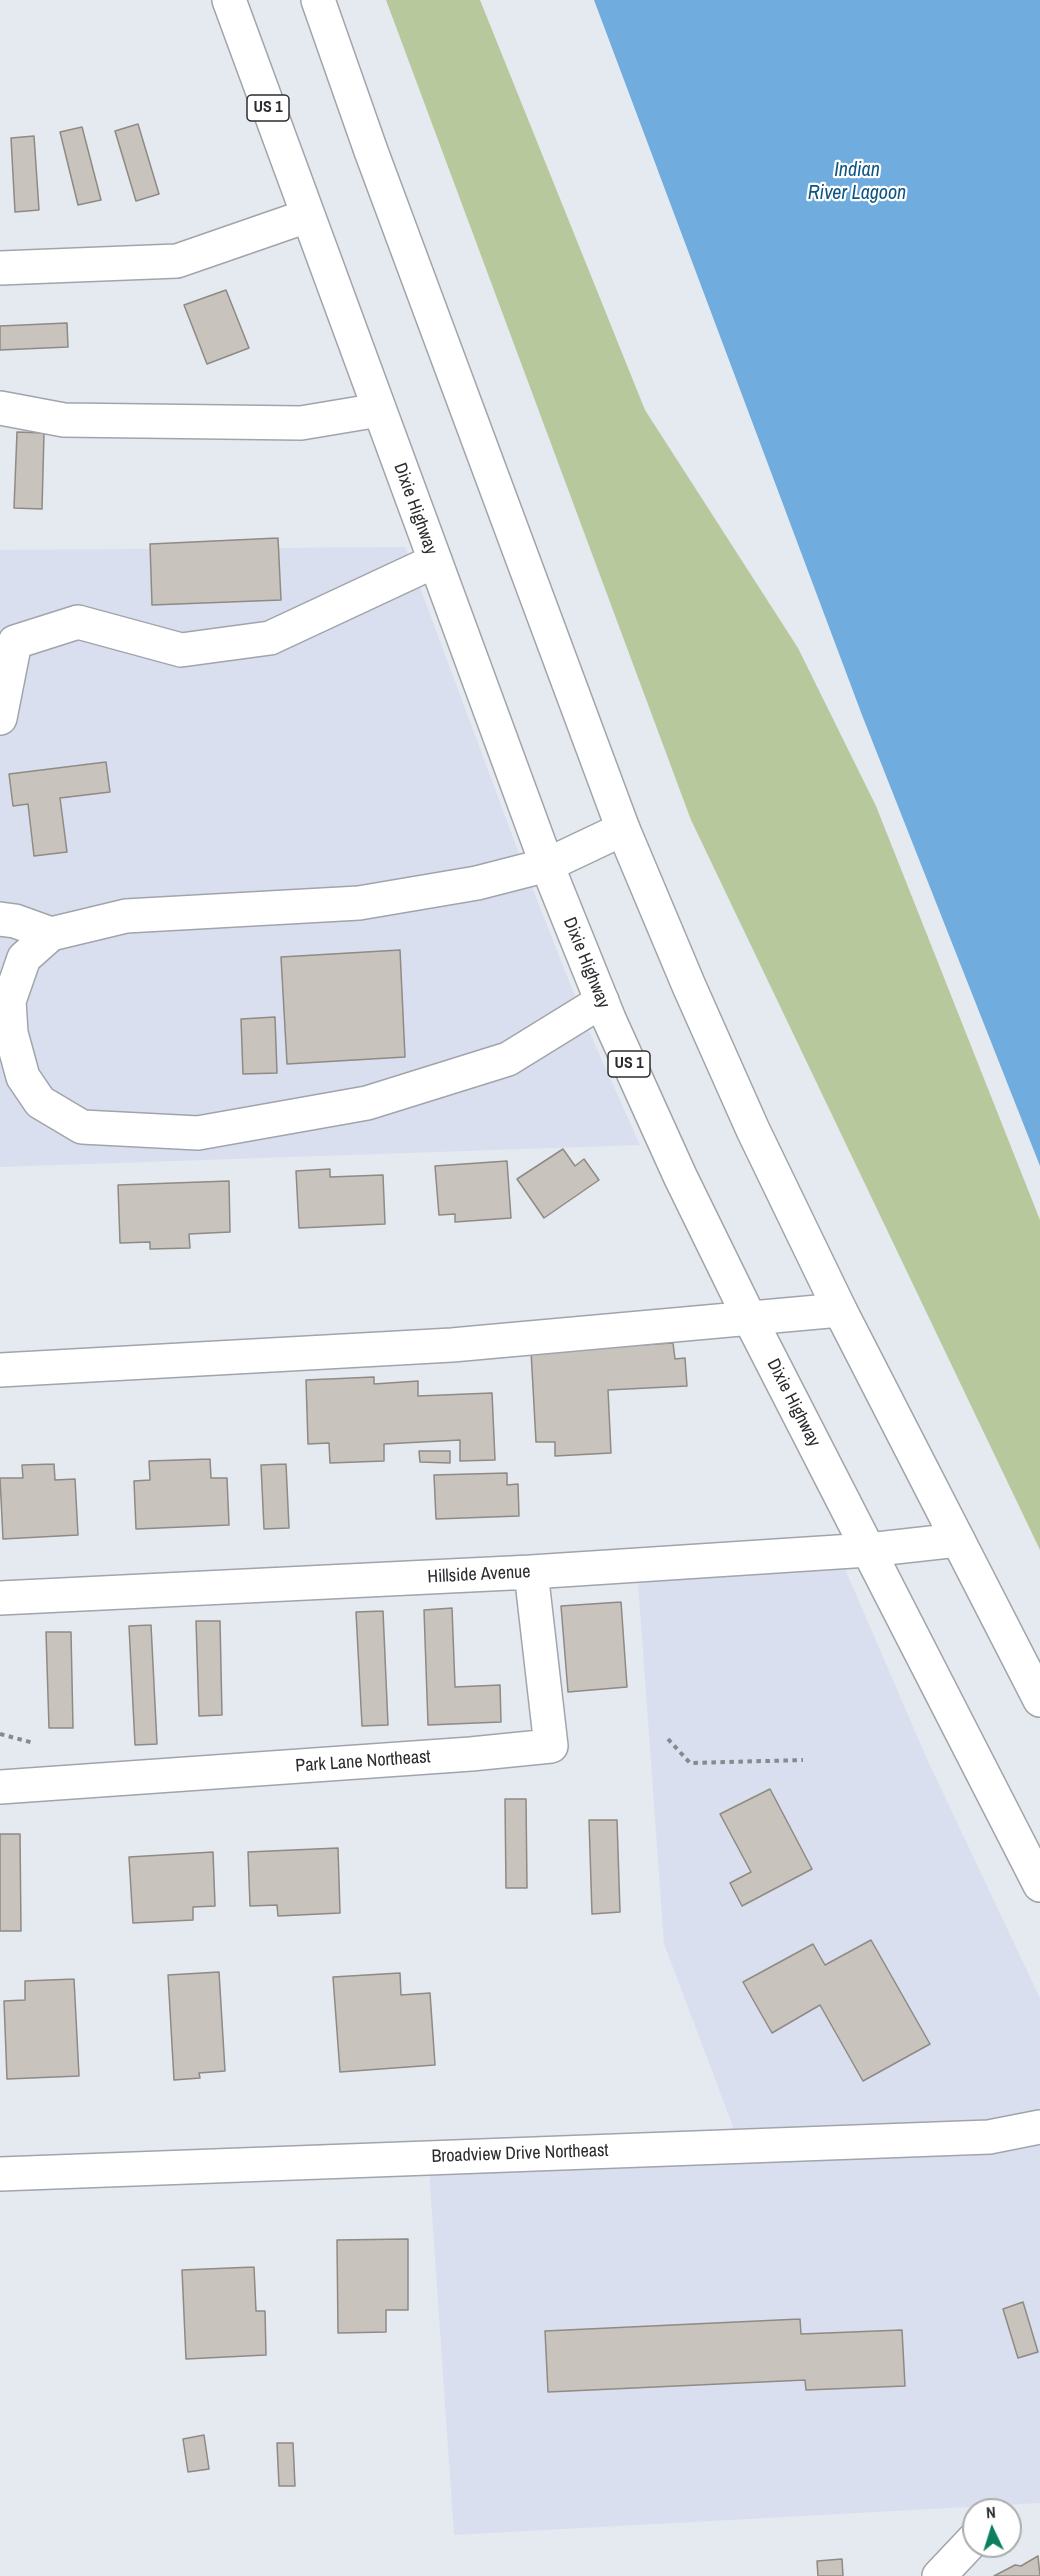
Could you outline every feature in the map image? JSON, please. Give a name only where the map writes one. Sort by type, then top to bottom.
[{"type":"main road","name":"Dixie Highway","points":[[228,0],[547,865],[602,1001],[680,1176],[750,1319],[1040,1885]]},
{"type":"main road","points":[[318,0],[371,151],[623,828],[753,1130],[840,1310],[1040,1700]]},
{"type":"main road","points":[[0,268],[177,261],[307,216]]},
{"type":"main road","points":[[0,408],[64,420],[301,423],[379,410]]},
{"type":"main road","points":[[0,718],[15,642],[78,622],[181,650],[270,638],[435,561]]},
{"type":"main road","points":[[602,1001],[508,1059],[367,1103],[198,1133],[82,1127],[40,1102],[24,1077],[11,1033],[9,1001],[24,958],[51,934],[126,916],[359,903],[477,883],[547,865],[623,828]]},
{"type":"main road","points":[[0,919],[15,921],[51,934]]},
{"type":"main road","points":[[0,1370],[452,1345],[840,1310]]},
{"type":"main road","name":"Hillside Avenue","points":[[0,1598],[531,1572],[868,1550],[958,1540]]},
{"type":"main road","name":"Park Lane Northeast","points":[[0,1787],[551,1746],[531,1572]]},
{"type":"main road","name":"Broadview Drive Northeast","points":[[0,2174],[989,2137],[1040,2127]]},
{"type":"main road","points":[[939,2576],[962,2552]]},
{"type":"path","points":[[668,1739],[690,1763],[803,1760]]},
{"type":"shaded area","points":[[405,547],[527,875],[588,1029],[640,1145],[0,1167],[0,550]]},
{"type":"shaded area","points":[[833,1541],[927,1759],[1040,1998],[1040,2503],[1022,2504],[1022,2498],[962,2498],[962,2507],[454,2535],[429,2170],[743,2153],[664,1944],[636,1554]]},
{"type":"green space","points":[[386,0],[480,0],[645,410],[798,648],[876,806],[1040,1220],[1040,1550],[691,820]]},
{"type":"water","name":"Indian River Lagoon","points":[[594,0],[1040,0],[1040,1166],[862,715]]},
{"type":"building","points":[[138,124],[159,194],[136,201],[115,131]]},
{"type":"building","points":[[82,127],[101,200],[78,205],[60,132]]},
{"type":"building","points":[[34,136],[39,210],[15,212],[11,138]]},
{"type":"building","points":[[226,290],[249,348],[207,364],[184,305]]},
{"type":"building","points":[[67,323],[68,347],[0,350],[0,326]]},
{"type":"building","points":[[17,432],[44,433],[42,509],[14,508]]},
{"type":"building","points":[[278,538],[281,600],[152,605],[150,544]]},
{"type":"building","points":[[106,762],[110,792],[60,798],[67,852],[34,856],[28,804],[13,806],[9,774]]},
{"type":"building","points":[[400,950],[405,1057],[287,1064],[281,957]]},
{"type":"building","points":[[275,1017],[277,1073],[243,1074],[241,1019]]},
{"type":"building","points":[[563,1149],[575,1166],[584,1159],[599,1180],[544,1218],[517,1179]]},
{"type":"building","points":[[507,1161],[511,1218],[455,1222],[455,1214],[439,1215],[435,1166]]},
{"type":"building","points":[[330,1169],[330,1177],[383,1175],[385,1224],[299,1228],[296,1171]]},
{"type":"building","points":[[229,1181],[230,1232],[189,1234],[190,1248],[150,1249],[150,1242],[120,1243],[118,1185]]},
{"type":"building","points":[[673,1343],[675,1359],[685,1358],[687,1386],[608,1390],[611,1453],[555,1456],[555,1442],[536,1442],[531,1351]]},
{"type":"building","points":[[374,1377],[374,1384],[418,1381],[418,1396],[492,1393],[495,1460],[460,1461],[460,1440],[384,1444],[384,1461],[330,1463],[329,1443],[308,1444],[306,1380]]},
{"type":"building","points":[[419,1451],[450,1451],[450,1463],[420,1462]]},
{"type":"building","points":[[210,1459],[211,1478],[227,1478],[229,1525],[136,1529],[134,1481],[150,1480],[149,1461]]},
{"type":"building","points":[[54,1464],[55,1480],[75,1479],[78,1535],[3,1539],[0,1478],[23,1478],[22,1465]]},
{"type":"building","points":[[286,1464],[289,1528],[264,1529],[261,1465]]},
{"type":"building","points":[[507,1473],[507,1485],[518,1484],[519,1516],[436,1519],[434,1475]]},
{"type":"building","points":[[621,1602],[627,1687],[568,1692],[561,1606]]},
{"type":"building","points":[[452,1608],[455,1687],[500,1685],[501,1722],[428,1725],[424,1610]]},
{"type":"building","points":[[383,1611],[388,1725],[362,1726],[356,1612]]},
{"type":"building","points":[[196,1621],[220,1621],[222,1715],[199,1716]]},
{"type":"building","points":[[151,1625],[157,1744],[135,1745],[129,1626]]},
{"type":"building","points":[[46,1632],[71,1632],[73,1728],[49,1728]]},
{"type":"building","points":[[770,1789],[812,1869],[742,1906],[730,1883],[751,1872],[720,1814]]},
{"type":"building","points":[[505,1799],[526,1799],[527,1888],[506,1888]]},
{"type":"building","points":[[589,1820],[617,1820],[620,1912],[592,1914]]},
{"type":"building","points":[[0,1834],[20,1834],[21,1931],[0,1931]]},
{"type":"building","points":[[338,1848],[340,1913],[278,1916],[277,1905],[250,1906],[248,1852]]},
{"type":"building","points":[[213,1852],[215,1906],[193,1907],[193,1920],[133,1923],[129,1857]]},
{"type":"building","points":[[871,1940],[930,2044],[863,2081],[820,2005],[772,2033],[743,1982],[813,1944],[825,1965]]},
{"type":"building","points":[[219,1972],[225,2071],[199,2073],[200,2078],[174,2080],[168,1975]]},
{"type":"building","points":[[400,1973],[401,1995],[430,1993],[435,2065],[340,2072],[333,1977]]},
{"type":"building","points":[[74,1979],[79,2076],[7,2079],[4,2001],[25,2000],[25,1981]]},
{"type":"building","points":[[408,2239],[408,2310],[386,2310],[386,2332],[338,2333],[337,2240]]},
{"type":"building","points":[[254,2267],[256,2311],[265,2311],[266,2355],[186,2359],[182,2270]]},
{"type":"building","points":[[1023,2302],[1038,2352],[1018,2358],[1003,2309]]},
{"type":"building","points":[[800,2319],[801,2334],[902,2330],[905,2386],[806,2390],[805,2380],[548,2392],[545,2331]]},
{"type":"building","points":[[204,2435],[209,2469],[188,2472],[183,2439]]},
{"type":"building","points":[[277,2443],[293,2443],[295,2486],[279,2486]]},
{"type":"building","points":[[1038,2556],[1040,2576],[994,2576],[1015,2565],[1021,2566]]},
{"type":"building","points":[[842,2559],[843,2576],[818,2576],[817,2561]]}]
